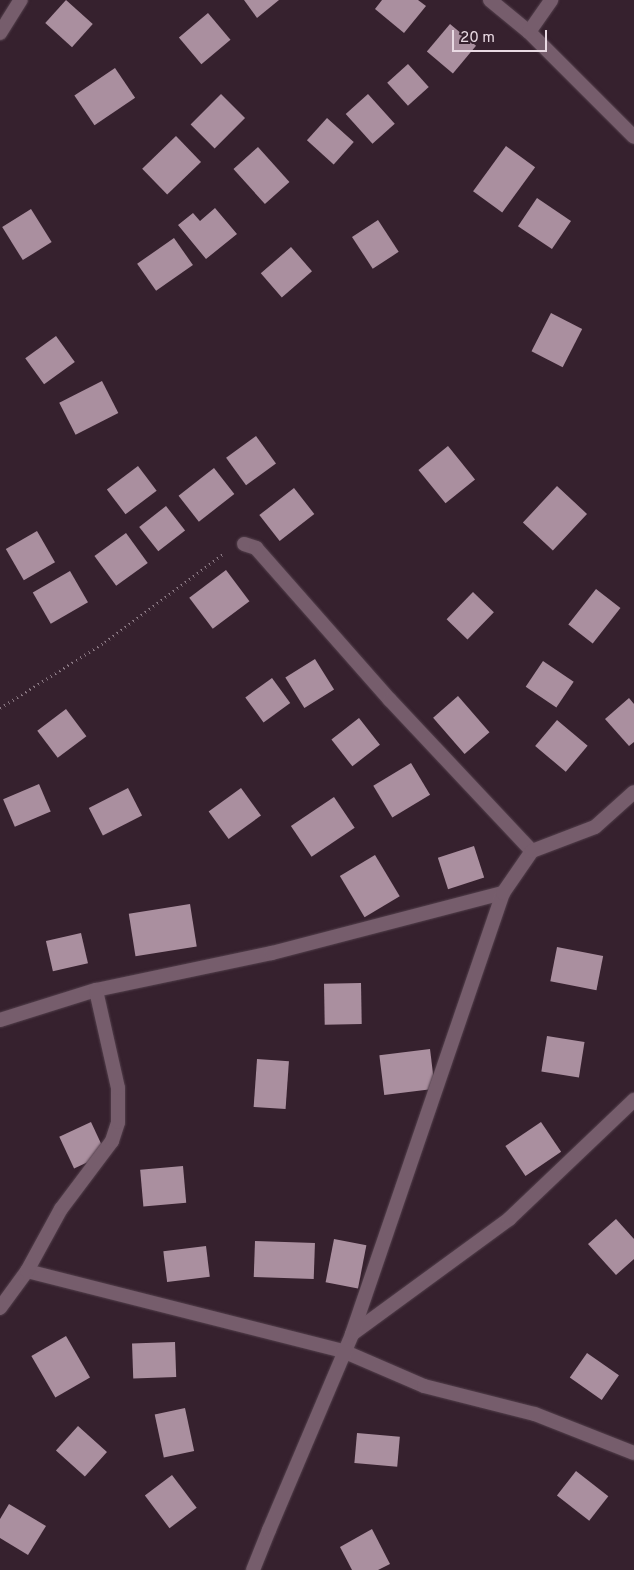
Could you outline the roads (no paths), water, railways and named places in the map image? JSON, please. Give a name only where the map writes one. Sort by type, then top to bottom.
[{"type":"street","points":[[0,33],[21,0]]},
{"type":"street","points":[[490,0],[530,32],[634,137]]},
{"type":"street","points":[[530,32],[552,0]]},
{"type":"street","points":[[244,544],[256,548],[390,700],[532,852]]},
{"type":"street","points":[[252,1570],[342,1351],[352,1334],[502,894],[532,852],[595,827],[634,792]]},
{"type":"street","points":[[0,1020],[96,990],[272,953],[502,894]]},
{"type":"street","points":[[0,1308],[27,1271],[61,1209],[112,1140],[118,1122],[118,1088],[96,990]]},
{"type":"street","points":[[352,1334],[509,1219],[634,1100]]},
{"type":"street","points":[[27,1271],[342,1351],[424,1386],[535,1414],[634,1453]]}]
